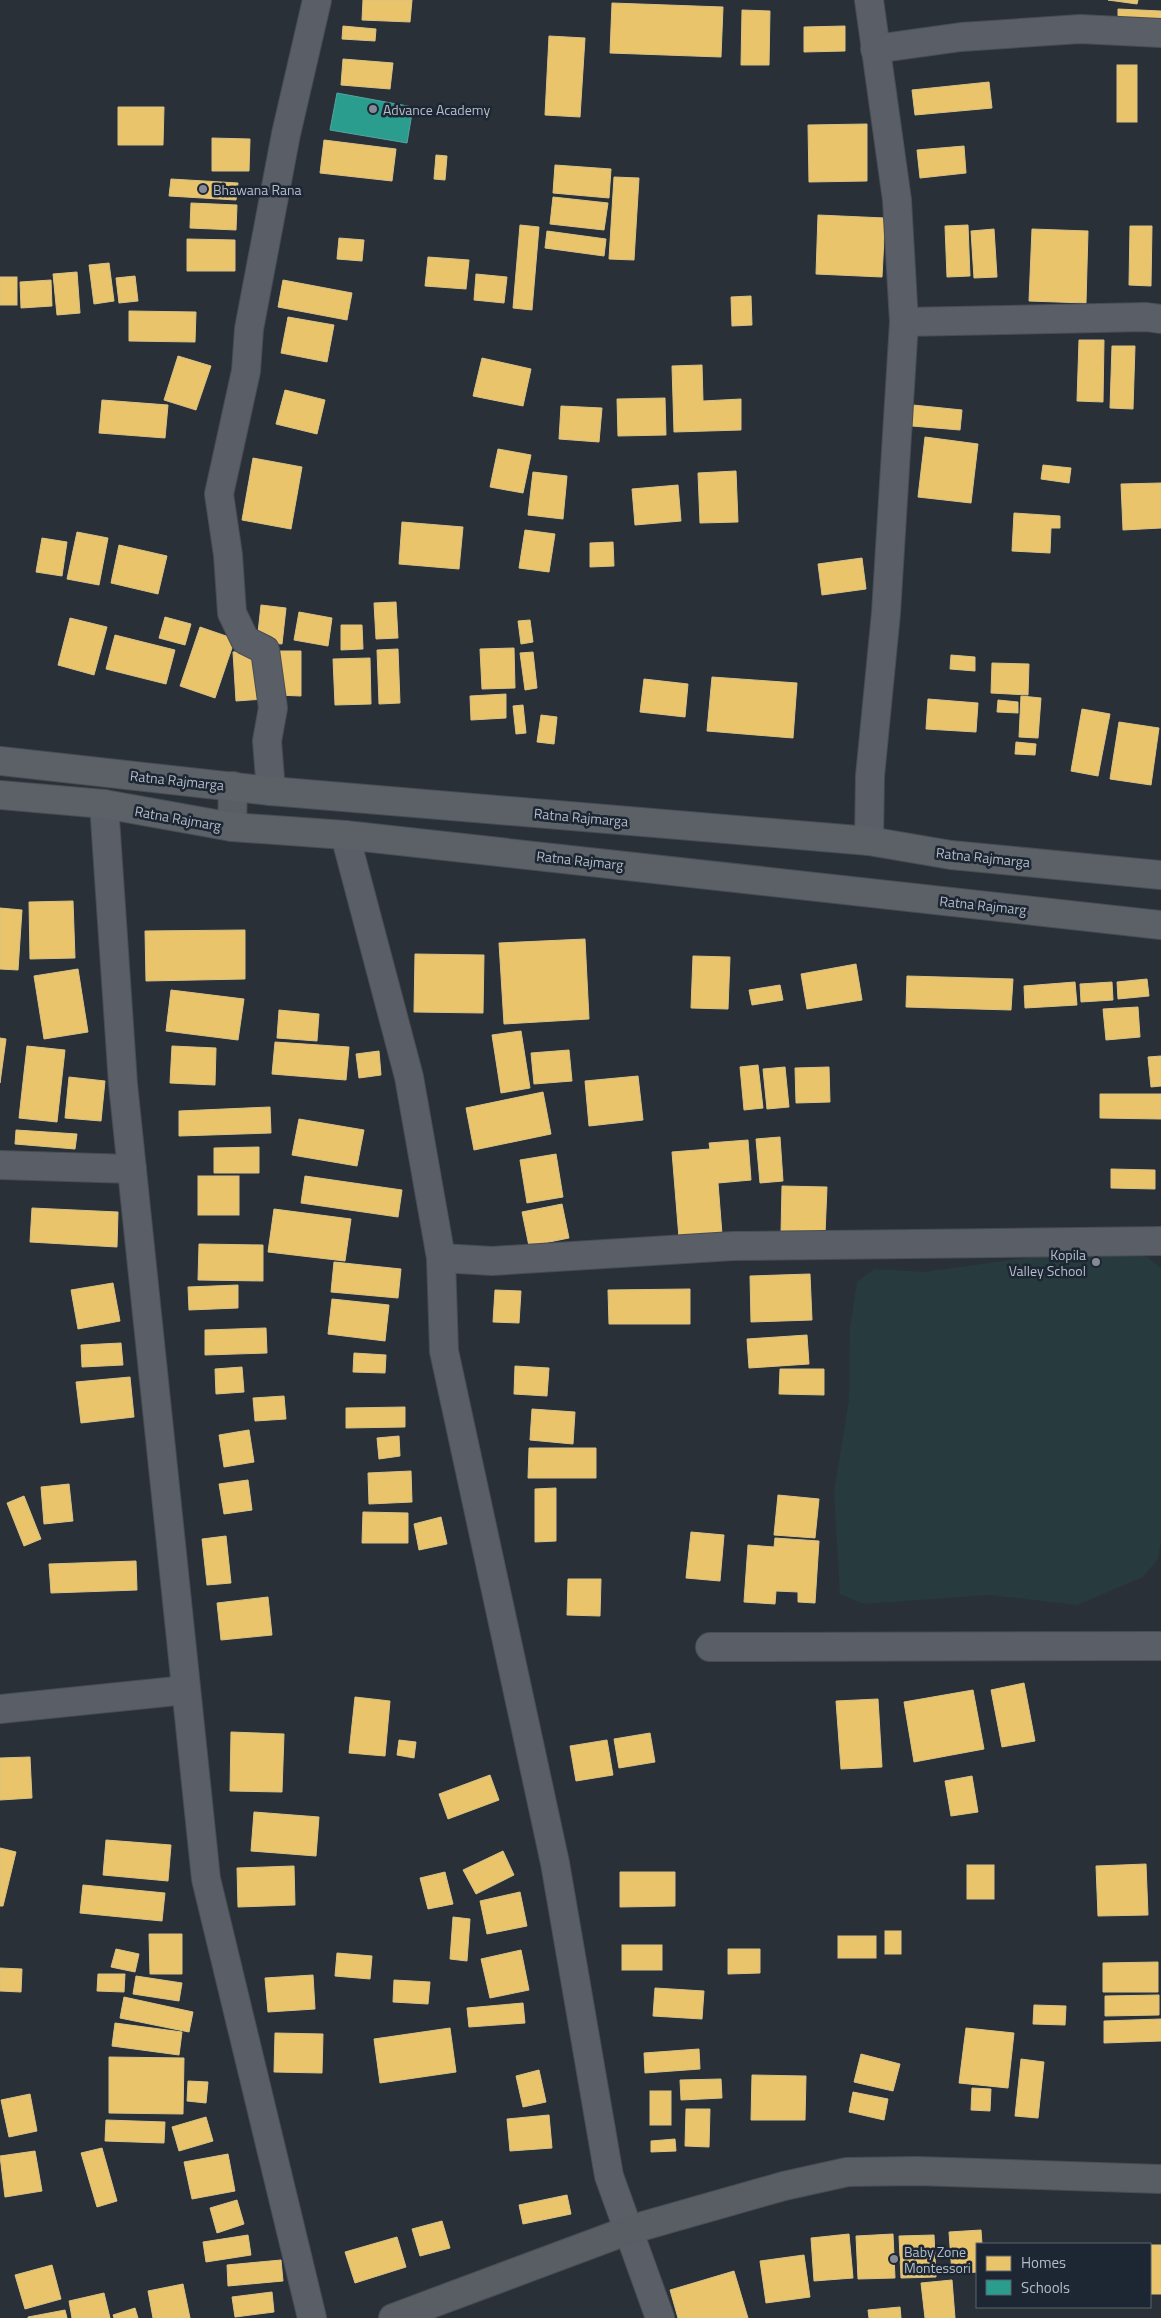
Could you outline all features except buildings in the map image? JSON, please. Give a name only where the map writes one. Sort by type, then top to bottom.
[{"type":"main road","name":"Ratna Rajmarga","points":[[0,761],[271,791],[869,840],[951,855],[1161,875]]},
{"type":"main road","points":[[232,828],[233,786]]},
{"type":"main road","name":"Ratna Rajmarg","points":[[0,795],[104,804],[232,828],[345,835],[1161,925]]},
{"type":"main road","points":[[393,2318],[629,2230],[784,2186],[846,2172],[917,2171],[1161,2179]]},
{"type":"street","points":[[271,791],[267,741],[273,708],[265,650],[246,640],[232,613],[228,555],[219,494],[246,371],[249,329],[286,134],[317,0]]},
{"type":"street","points":[[868,0],[897,200],[904,322],[887,603],[870,776],[869,840]]},
{"type":"street","points":[[875,49],[961,37],[1080,29],[1161,33]]},
{"type":"street","points":[[904,322],[1161,319]]},
{"type":"street","points":[[104,804],[123,1084],[206,1879],[312,2318]]},
{"type":"street","points":[[345,835],[409,1078],[441,1258],[444,1351],[555,1863],[609,2176],[660,2318]]},
{"type":"street","points":[[0,1165],[132,1169]]},
{"type":"street","points":[[441,1258],[492,1261],[733,1246],[1161,1241]]},
{"type":"street","points":[[710,1647],[1161,1646]]},
{"type":"street","points":[[0,1709],[186,1690]]},
{"type":"green space","points":[[1082,1250],[1147,1257],[1161,1268],[1161,1540],[1158,1559],[1143,1577],[1077,1605],[989,1595],[864,1604],[840,1594],[834,1492],[849,1400],[850,1327],[857,1282],[874,1269],[924,1272]]},
{"type":"place","name":"Advance Academy","points":[[373,109]]},
{"type":"place","name":"Bhawana Rana","points":[[203,189]]},
{"type":"place","name":"Kopila Valley School","points":[[1096,1262]]},
{"type":"place","name":"Baby Zone Montessori","points":[[894,2259]]}]
